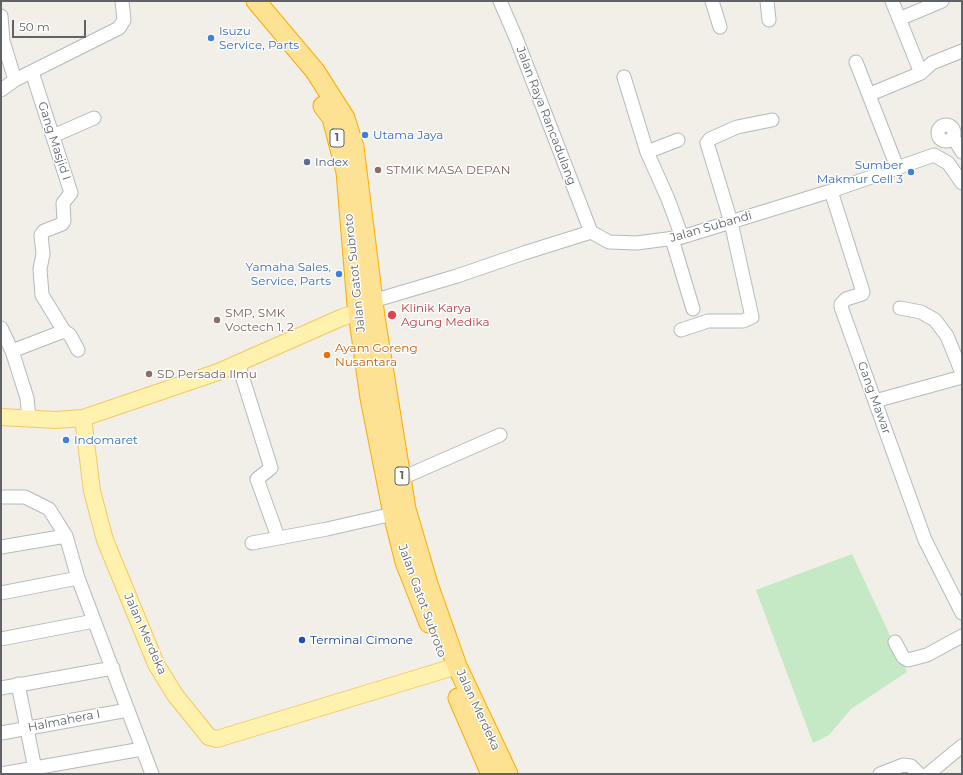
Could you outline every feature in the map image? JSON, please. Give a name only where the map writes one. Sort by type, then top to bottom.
[{"type":"highway","name":"Jalan Gatot Subroto","points":[[241,1],[302,75],[332,118],[346,172],[366,307],[386,391]]},
{"type":"highway","name":"Jalan Gatot Subroto","points":[[256,1],[315,71],[345,118],[354,147],[366,307],[370,398],[393,514],[405,562],[452,668],[491,774]]},
{"type":"highway","name":"Jalan Merdeka","points":[[386,391],[402,478],[406,510],[452,668],[508,774]]},
{"type":"main road","points":[[1,417],[55,420],[83,418],[218,372],[366,307]]},
{"type":"main road","name":"Jalan Merdeka","points":[[83,418],[92,492],[105,540],[156,664],[175,695],[209,737],[217,739],[452,668]]},
{"type":"street","points":[[1,90],[15,80],[119,28],[124,20],[122,1]]},
{"type":"street","name":"Jalan Raya Rancadulang","points":[[500,1],[516,38],[591,232]]},
{"type":"street","points":[[767,1],[769,20]]},
{"type":"street","points":[[892,1],[921,73]]},
{"type":"street","points":[[899,19],[942,1]]},
{"type":"street","points":[[715,2],[720,27]]},
{"type":"street","points":[[1,16],[3,41],[15,80]]},
{"type":"street","points":[[873,93],[921,73],[932,64],[962,51]]},
{"type":"street","points":[[856,62],[897,167]]},
{"type":"street","name":"Gang Masjid I","points":[[32,72],[71,193],[63,203],[64,221],[62,224],[44,231],[41,235],[43,254],[40,269],[42,295],[64,331],[70,335],[78,350]]},
{"type":"street","points":[[624,77],[647,152],[668,199],[693,309]]},
{"type":"street","points":[[53,136],[94,118]]},
{"type":"street","points":[[680,330],[708,321],[742,321],[752,317],[731,222],[707,142],[737,127],[772,120]]},
{"type":"street","points":[[962,152],[952,132],[936,145],[934,155],[948,163],[962,183]]},
{"type":"street","points":[[647,152],[678,140]]},
{"type":"street","name":"Jalan Subandi","points":[[591,232],[609,242],[637,243],[677,238],[831,191],[934,155]]},
{"type":"street","name":"Gang Mawar","points":[[831,191],[863,292],[862,294],[846,299],[841,304],[841,307],[925,540],[962,612]]},
{"type":"street","points":[[366,307],[524,253],[591,232]]},
{"type":"street","points":[[900,308],[921,312],[935,320],[947,336],[962,372]]},
{"type":"street","points":[[1,328],[12,351],[27,398],[29,418]]},
{"type":"street","points":[[12,351],[64,331]]},
{"type":"street","points":[[238,363],[271,468],[257,479],[278,538]]},
{"type":"street","points":[[875,400],[962,378]]},
{"type":"street","points":[[402,478],[500,435]]},
{"type":"street","points":[[1,497],[25,496],[49,509],[66,536],[78,578],[152,774]]},
{"type":"street","points":[[252,543],[327,529],[393,514]]},
{"type":"street","points":[[1,547],[66,536]]},
{"type":"street","points":[[1,593],[78,578]]},
{"type":"street","points":[[1,639],[94,621]]},
{"type":"street","points":[[895,642],[903,657],[908,660],[927,655],[962,636]]},
{"type":"street","points":[[1,688],[113,668]]},
{"type":"street","points":[[18,684],[28,728],[35,771]]},
{"type":"street","name":"Halmahera I","points":[[1,733],[128,710]]},
{"type":"street","points":[[928,774],[962,746]]},
{"type":"street","points":[[1,774],[35,771],[142,749]]},
{"type":"street","points":[[880,774],[903,765],[911,766],[919,774]]},
{"type":"green space","points":[[852,554],[907,672],[851,709],[829,735],[813,743],[756,590]]},
{"type":"place","name":"Isuzu Service, Parts","points":[[211,38]]},
{"type":"place","name":"Utama Jaya","points":[[365,135]]},
{"type":"place","name":"Index","points":[[307,162]]},
{"type":"place","name":"STMIK MASA DEPAN","points":[[378,170]]},
{"type":"place","name":"Sumber Makmur Cell 3","points":[[911,172]]},
{"type":"place","name":"Yamaha Sales, Service, Parts","points":[[339,274]]},
{"type":"place","name":"Klinik Karya Agung Medika","points":[[392,315]]},
{"type":"place","name":"SMP, SMK Voctech 1, 2","points":[[217,320]]},
{"type":"place","name":"Ayam Goreng Nusantara","points":[[327,355]]},
{"type":"place","name":"SD Persada Ilmu","points":[[149,374]]},
{"type":"place","name":"Indomaret","points":[[66,440]]},
{"type":"place","name":"Terminal Cimone","points":[[302,640]]}]
